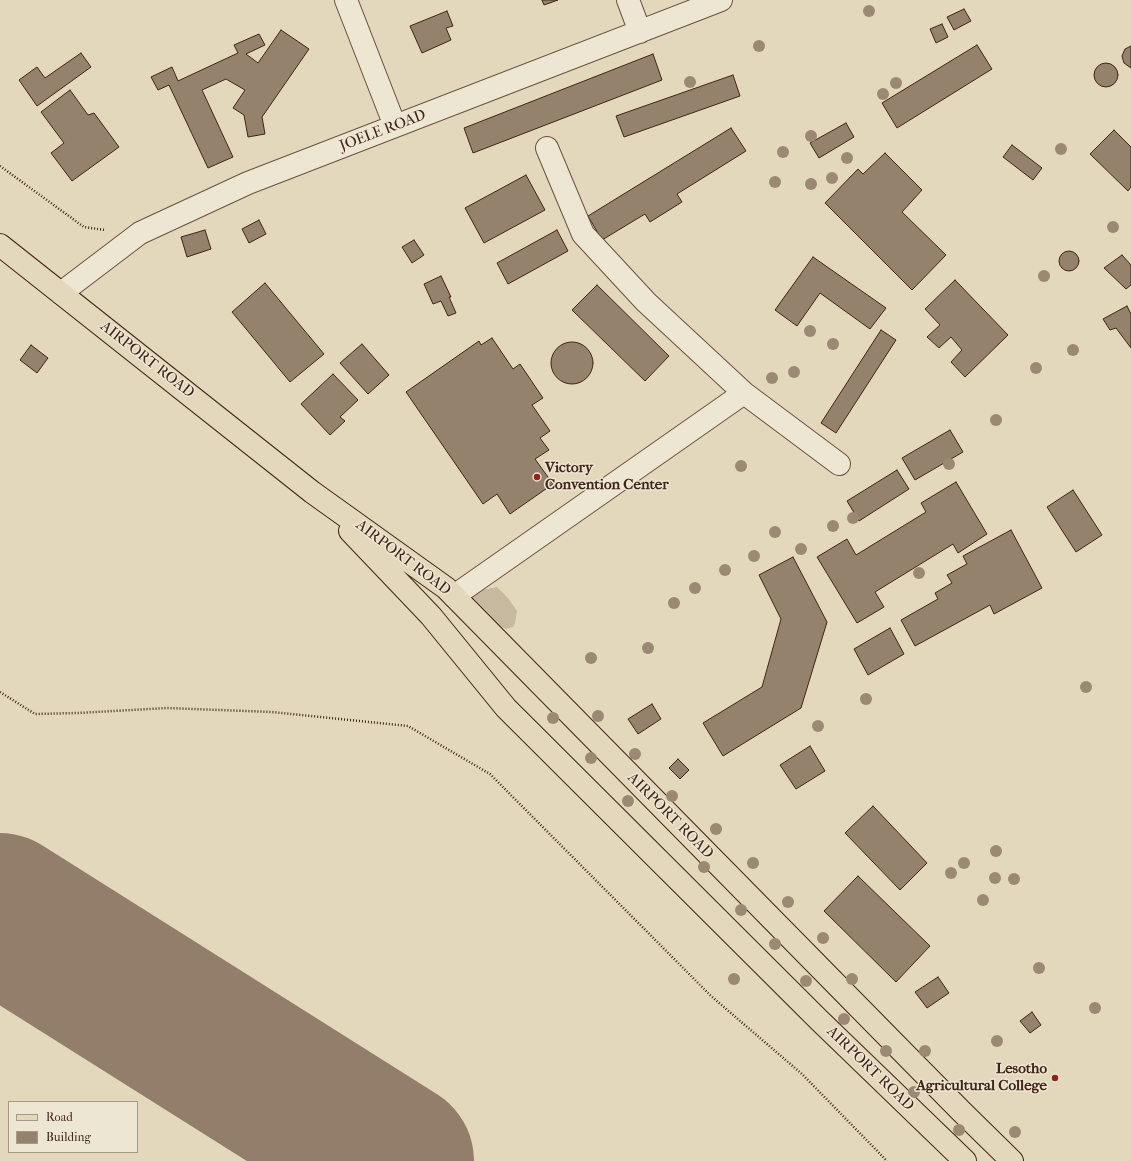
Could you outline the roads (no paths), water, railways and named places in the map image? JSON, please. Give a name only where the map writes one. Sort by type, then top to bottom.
[{"type":"main road","name":"AIRPORT ROAD","points":[[0,245],[312,492],[446,588],[949,1099],[1012,1161]]},
{"type":"main road","name":"AIRPORT ROAD","points":[[312,492],[431,616],[506,708],[819,1020],[965,1161]]},
{"type":"street","points":[[346,0],[395,126]]},
{"type":"street","points":[[628,0],[640,32]]},
{"type":"street","name":"JOELE ROAD","points":[[61,293],[140,233],[248,183],[721,0]]},
{"type":"street","points":[[547,148],[583,234],[646,302],[744,393],[839,464]]},
{"type":"street","points":[[454,596],[744,393]]},
{"type":"place","name":"Victory Convention Center","points":[[537,477]]},
{"type":"place","name":"Lesotho Agricultural College","points":[[1055,1078]]}]
